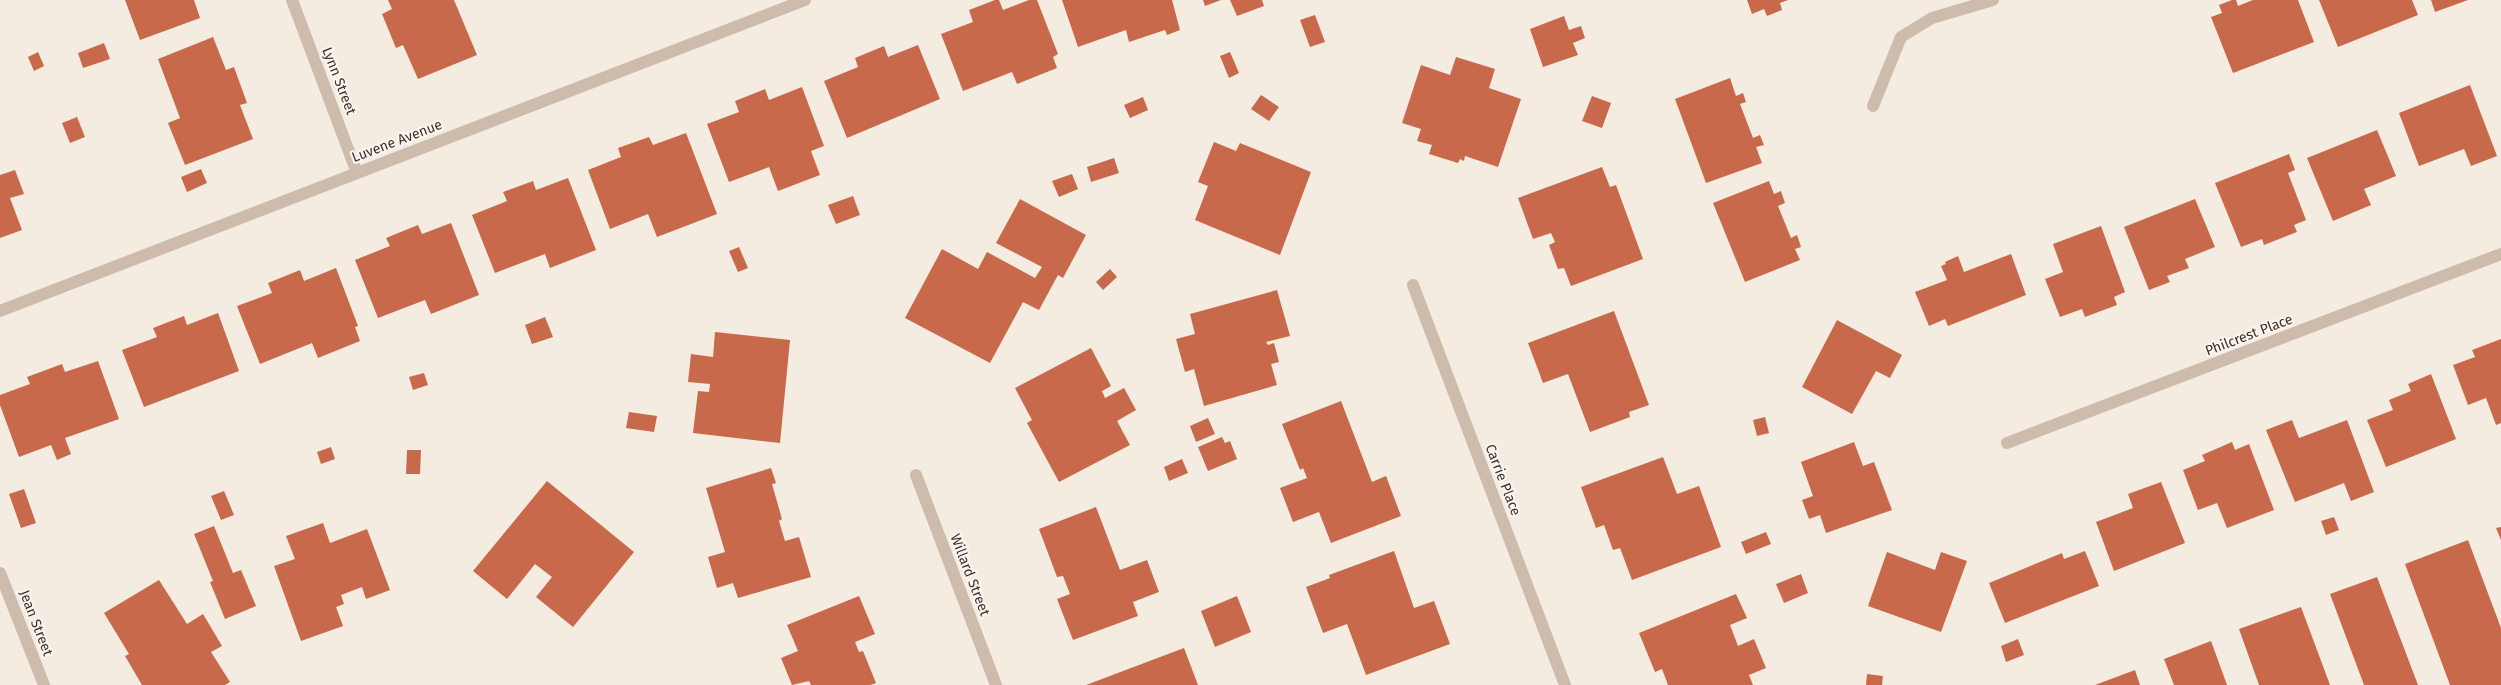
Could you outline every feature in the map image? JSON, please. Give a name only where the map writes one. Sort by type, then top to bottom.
[{"type":"street","name":"Lynn Street","points":[[292,0],[358,173]]},
{"type":"street","name":"Luvene Avenue","points":[[0,311],[805,0]]},
{"type":"street","points":[[1874,106],[1901,37],[1932,18],[1993,0]]},
{"type":"street","name":"Philcrest Place","points":[[2007,444],[2501,254]]},
{"type":"street","name":"Carrie Place","points":[[1413,285],[1565,685]]},
{"type":"street","name":"Willard Street","points":[[916,475],[996,685]]},
{"type":"street","name":"Jean Street","points":[[0,572],[44,685]]},
{"type":"building","points":[[125,0],[194,0],[200,18],[140,40]]},
{"type":"building","points":[[388,0],[454,0],[477,55],[418,79],[403,45],[396,48],[382,14],[392,9]]},
{"type":"building","points":[[999,0],[1003,10],[1029,0],[1037,0],[1058,54],[1053,57],[1057,68],[1017,84],[1012,72],[963,91],[941,34],[973,22],[969,10]]},
{"type":"building","points":[[1062,0],[1172,0],[1180,30],[1167,35],[1165,30],[1129,42],[1126,30],[1078,47]]},
{"type":"building","points":[[1203,0],[1221,0],[1205,6]]},
{"type":"building","points":[[1230,0],[1262,0],[1264,6],[1237,16]]},
{"type":"building","points":[[1747,0],[1788,0],[1780,3],[1782,10],[1767,16],[1764,9],[1752,14]]},
{"type":"building","points":[[2236,0],[2238,6],[2253,0],[2298,0],[2314,42],[2233,73],[2211,17],[2222,13],[2219,5]]},
{"type":"building","points":[[2319,0],[2412,0],[2418,15],[2338,47]]},
{"type":"building","points":[[2431,0],[2468,0],[2435,12]]},
{"type":"building","points":[[1315,15],[1325,42],[1310,47],[1300,20]]},
{"type":"building","points":[[1564,16],[1569,30],[1581,26],[1585,38],[1573,43],[1578,55],[1543,67],[1530,29]]},
{"type":"building","points":[[213,37],[226,70],[234,67],[247,103],[240,105],[253,139],[185,165],[168,123],[180,118],[158,59]]},
{"type":"building","points":[[104,43],[110,59],[83,68],[78,53]]},
{"type":"building","points":[[918,45],[940,99],[847,138],[824,81],[858,67],[855,58],[884,46],[888,57]]},
{"type":"building","points":[[38,52],[44,66],[34,71],[28,57]]},
{"type":"building","points":[[1230,52],[1239,73],[1229,78],[1220,56]]},
{"type":"building","points":[[1456,57],[1495,69],[1489,88],[1521,99],[1498,167],[1465,156],[1464,161],[1460,159],[1458,163],[1429,154],[1432,145],[1417,141],[1421,129],[1402,123],[1421,65],[1450,75]]},
{"type":"building","points":[[1730,78],[1736,96],[1743,93],[1746,102],[1740,104],[1753,138],[1760,135],[1764,145],[1756,147],[1762,163],[1706,183],[1675,99]]},
{"type":"building","points":[[2470,85],[2497,156],[2471,166],[2464,149],[2419,166],[2399,113]]},
{"type":"building","points":[[802,87],[824,146],[811,151],[820,175],[778,191],[769,167],[729,182],[707,124],[739,112],[735,101],[765,89],[769,100]]},
{"type":"building","points":[[1261,95],[1279,107],[1269,121],[1251,109]]},
{"type":"building","points":[[1592,96],[1611,103],[1602,128],[1582,121]]},
{"type":"building","points":[[1143,97],[1148,110],[1130,118],[1124,105]]},
{"type":"building","points":[[77,117],[85,137],[70,143],[62,123]]},
{"type":"building","points":[[2377,130],[2396,176],[2364,189],[2371,205],[2333,221],[2307,158]]},
{"type":"building","points":[[686,133],[717,214],[657,237],[648,214],[610,229],[588,170],[621,157],[618,148],[649,137],[653,145]]},
{"type":"building","points":[[1214,142],[1236,151],[1240,143],[1311,172],[1280,255],[1195,220],[1208,186],[1198,182]]},
{"type":"building","points":[[2289,154],[2295,170],[2288,173],[2306,220],[2294,225],[2297,232],[2264,245],[2262,239],[2241,247],[2215,183]]},
{"type":"building","points":[[1114,158],[1119,173],[1091,182],[1087,167]]},
{"type":"building","points":[[1602,167],[1610,187],[1616,185],[1643,259],[1571,286],[1564,268],[1558,269],[1549,245],[1555,242],[1551,233],[1533,239],[1518,198]]},
{"type":"building","points":[[201,169],[207,183],[187,192],[181,177]]},
{"type":"building","points":[[15,170],[24,194],[10,198],[22,230],[0,238],[0,175]]},
{"type":"building","points":[[1072,174],[1078,189],[1059,197],[1052,181]]},
{"type":"building","points":[[568,178],[596,250],[550,268],[545,254],[495,273],[472,215],[507,201],[503,192],[533,181],[536,190]]},
{"type":"building","points":[[1769,181],[1774,194],[1781,191],[1785,203],[1778,206],[1791,238],[1797,235],[1801,247],[1795,249],[1800,260],[1745,282],[1713,203]]},
{"type":"building","points":[[853,196],[860,215],[836,224],[828,205]]},
{"type":"building","points":[[1020,199],[1086,235],[1063,278],[1058,275],[1039,310],[1023,302],[990,363],[905,318],[942,249],[978,269],[987,252],[1035,278],[1042,267],[996,243]]},
{"type":"building","points":[[2195,199],[2215,247],[2185,259],[2189,268],[2167,276],[2170,282],[2149,290],[2124,227]]},
{"type":"building","points":[[451,223],[479,295],[431,314],[425,300],[378,318],[355,260],[390,246],[386,238],[418,225],[422,234]]},
{"type":"building","points":[[2101,226],[2125,292],[2114,297],[2117,305],[2085,317],[2082,309],[2060,317],[2045,279],[2063,272],[2053,244]]},
{"type":"building","points":[[739,247],[748,268],[738,272],[729,251]]},
{"type":"building","points":[[2011,254],[2026,295],[1948,326],[1945,319],[1929,326],[1915,292],[1947,280],[1941,266],[1946,264],[1945,262],[1958,256],[1964,272]]},
{"type":"building","points":[[336,268],[358,326],[355,327],[360,341],[318,358],[312,343],[260,364],[237,306],[272,293],[268,283],[300,270],[304,281]]},
{"type":"building","points":[[1110,269],[1117,277],[1103,290],[1096,282]]},
{"type":"building","points":[[1277,290],[1290,336],[1266,342],[1268,345],[1274,343],[1279,362],[1271,364],[1277,385],[1204,406],[1194,369],[1185,372],[1176,339],[1195,334],[1190,314]]},
{"type":"building","points":[[1614,311],[1649,405],[1629,412],[1630,417],[1590,432],[1568,374],[1543,383],[1528,343]]},
{"type":"building","points":[[218,313],[239,371],[144,407],[122,350],[157,337],[153,328],[184,316],[187,325]]},
{"type":"building","points":[[545,317],[553,337],[532,344],[525,325]]},
{"type":"building","points":[[1837,320],[1902,355],[1890,378],[1876,371],[1852,414],[1802,387]]},
{"type":"building","points":[[715,332],[790,340],[780,443],[693,433],[698,391],[709,392],[710,384],[688,382],[691,354],[713,357]]},
{"type":"building","points":[[2501,339],[2501,423],[2496,425],[2486,398],[2468,405],[2453,365],[2475,357],[2472,350]]},
{"type":"building","points":[[1091,348],[1111,386],[1102,391],[1105,398],[1124,388],[1136,410],[1117,421],[1130,445],[1059,482],[1027,423],[1032,420],[1015,388]]},
{"type":"building","points":[[98,361],[119,419],[65,438],[71,454],[57,460],[51,445],[19,457],[0,405],[0,395],[30,384],[27,377],[62,364],[65,372]]},
{"type":"building","points":[[424,373],[428,385],[413,390],[409,377]]},
{"type":"building","points":[[2431,374],[2456,439],[2386,467],[2367,420],[2393,410],[2389,400],[2411,391],[2408,384]]},
{"type":"building","points":[[1341,401],[1372,482],[1386,476],[1401,516],[1331,543],[1319,512],[1293,522],[1280,488],[1307,478],[1303,468],[1300,470],[1282,424]]},
{"type":"building","points":[[629,412],[657,416],[654,432],[626,428]]},
{"type":"building","points":[[1765,417],[1769,433],[1757,436],[1753,420]]},
{"type":"building","points":[[1208,418],[1215,434],[1196,442],[1190,426]]},
{"type":"building","points":[[2292,420],[2299,438],[2347,420],[2374,492],[2351,501],[2344,483],[2295,502],[2266,430]]},
{"type":"building","points":[[1222,437],[1225,443],[1230,441],[1237,459],[1208,471],[1198,447]]},
{"type":"building","points":[[1854,442],[1863,466],[1874,462],[1892,510],[1826,533],[1820,515],[1809,519],[1802,500],[1813,496],[1801,462]]},
{"type":"building","points":[[2232,442],[2235,450],[2249,444],[2274,510],[2227,528],[2217,503],[2198,510],[2183,470],[2205,461],[2202,455]]},
{"type":"building","points":[[331,447],[335,459],[321,464],[317,452]]},
{"type":"building","points":[[407,450],[421,450],[420,474],[406,474]]},
{"type":"building","points":[[1663,457],[1677,494],[1699,486],[1721,547],[1632,580],[1620,548],[1613,550],[1604,525],[1596,528],[1581,487]]},
{"type":"building","points":[[1182,459],[1188,473],[1169,481],[1164,467]]},
{"type":"building","points":[[771,468],[776,483],[772,484],[782,519],[779,521],[785,541],[799,537],[811,577],[738,598],[733,583],[717,588],[708,557],[725,552],[706,488]]},
{"type":"building","points":[[547,481],[634,552],[573,627],[536,597],[552,577],[535,564],[507,599],[473,571]]},
{"type":"building","points":[[2161,482],[2185,543],[2114,571],[2096,522],[2133,508],[2128,494]]},
{"type":"building","points":[[24,489],[36,523],[21,528],[9,494]]},
{"type":"building","points":[[224,491],[234,515],[221,520],[211,496]]},
{"type":"building","points":[[1096,507],[1120,570],[1147,560],[1159,592],[1133,602],[1138,616],[1073,640],[1057,599],[1070,594],[1063,576],[1057,577],[1039,529]]},
{"type":"building","points":[[2334,517],[2339,530],[2326,535],[2321,521]]},
{"type":"building","points":[[323,523],[330,543],[367,529],[390,590],[366,599],[362,587],[341,595],[344,604],[336,607],[343,626],[301,641],[274,566],[295,559],[286,536]]},
{"type":"building","points":[[214,526],[233,573],[241,570],[256,606],[225,619],[210,582],[213,581],[194,534]]},
{"type":"building","points":[[2501,527],[2501,540],[2496,528]]},
{"type":"building","points":[[1766,532],[1771,544],[1746,554],[1741,542]]},
{"type":"building","points":[[2468,540],[2501,628],[2501,685],[2450,685],[2405,564]]},
{"type":"building","points":[[1394,551],[1414,608],[1434,601],[1450,644],[1366,675],[1347,624],[1323,633],[1306,587],[1330,578],[1329,575]]},
{"type":"building","points":[[2085,551],[2099,586],[2005,623],[1989,583],[2062,553],[2064,559]]},
{"type":"building","points":[[1887,552],[1935,570],[1941,552],[1967,561],[1941,632],[1868,606]]},
{"type":"building","points":[[1801,574],[1808,593],[1784,603],[1776,584]]},
{"type":"building","points":[[2377,577],[2418,685],[2364,685],[2330,594]]},
{"type":"building","points":[[159,580],[187,624],[203,614],[222,646],[211,652],[230,682],[225,685],[142,685],[125,656],[129,654],[104,613]]},
{"type":"building","points":[[1736,594],[1747,618],[1730,625],[1738,646],[1754,639],[1766,668],[1749,675],[1753,685],[1668,685],[1662,669],[1655,672],[1639,633]]},
{"type":"building","points":[[859,596],[875,634],[855,642],[859,652],[863,651],[876,683],[870,685],[811,685],[809,681],[792,685],[781,658],[798,651],[787,625]]},
{"type":"building","points":[[1237,596],[1251,632],[1215,647],[1201,611]]},
{"type":"building","points":[[2301,607],[2330,685],[2259,685],[2239,629]]},
{"type":"building","points":[[2018,639],[2024,655],[2006,662],[2001,646]]},
{"type":"building","points":[[2211,641],[2227,685],[2174,685],[2164,659]]},
{"type":"building","points":[[1184,648],[1198,685],[1086,685]]},
{"type":"building","points":[[2135,670],[2140,685],[2095,685]]},
{"type":"building","points":[[1867,674],[1883,676],[1882,685],[1866,685]]}]
